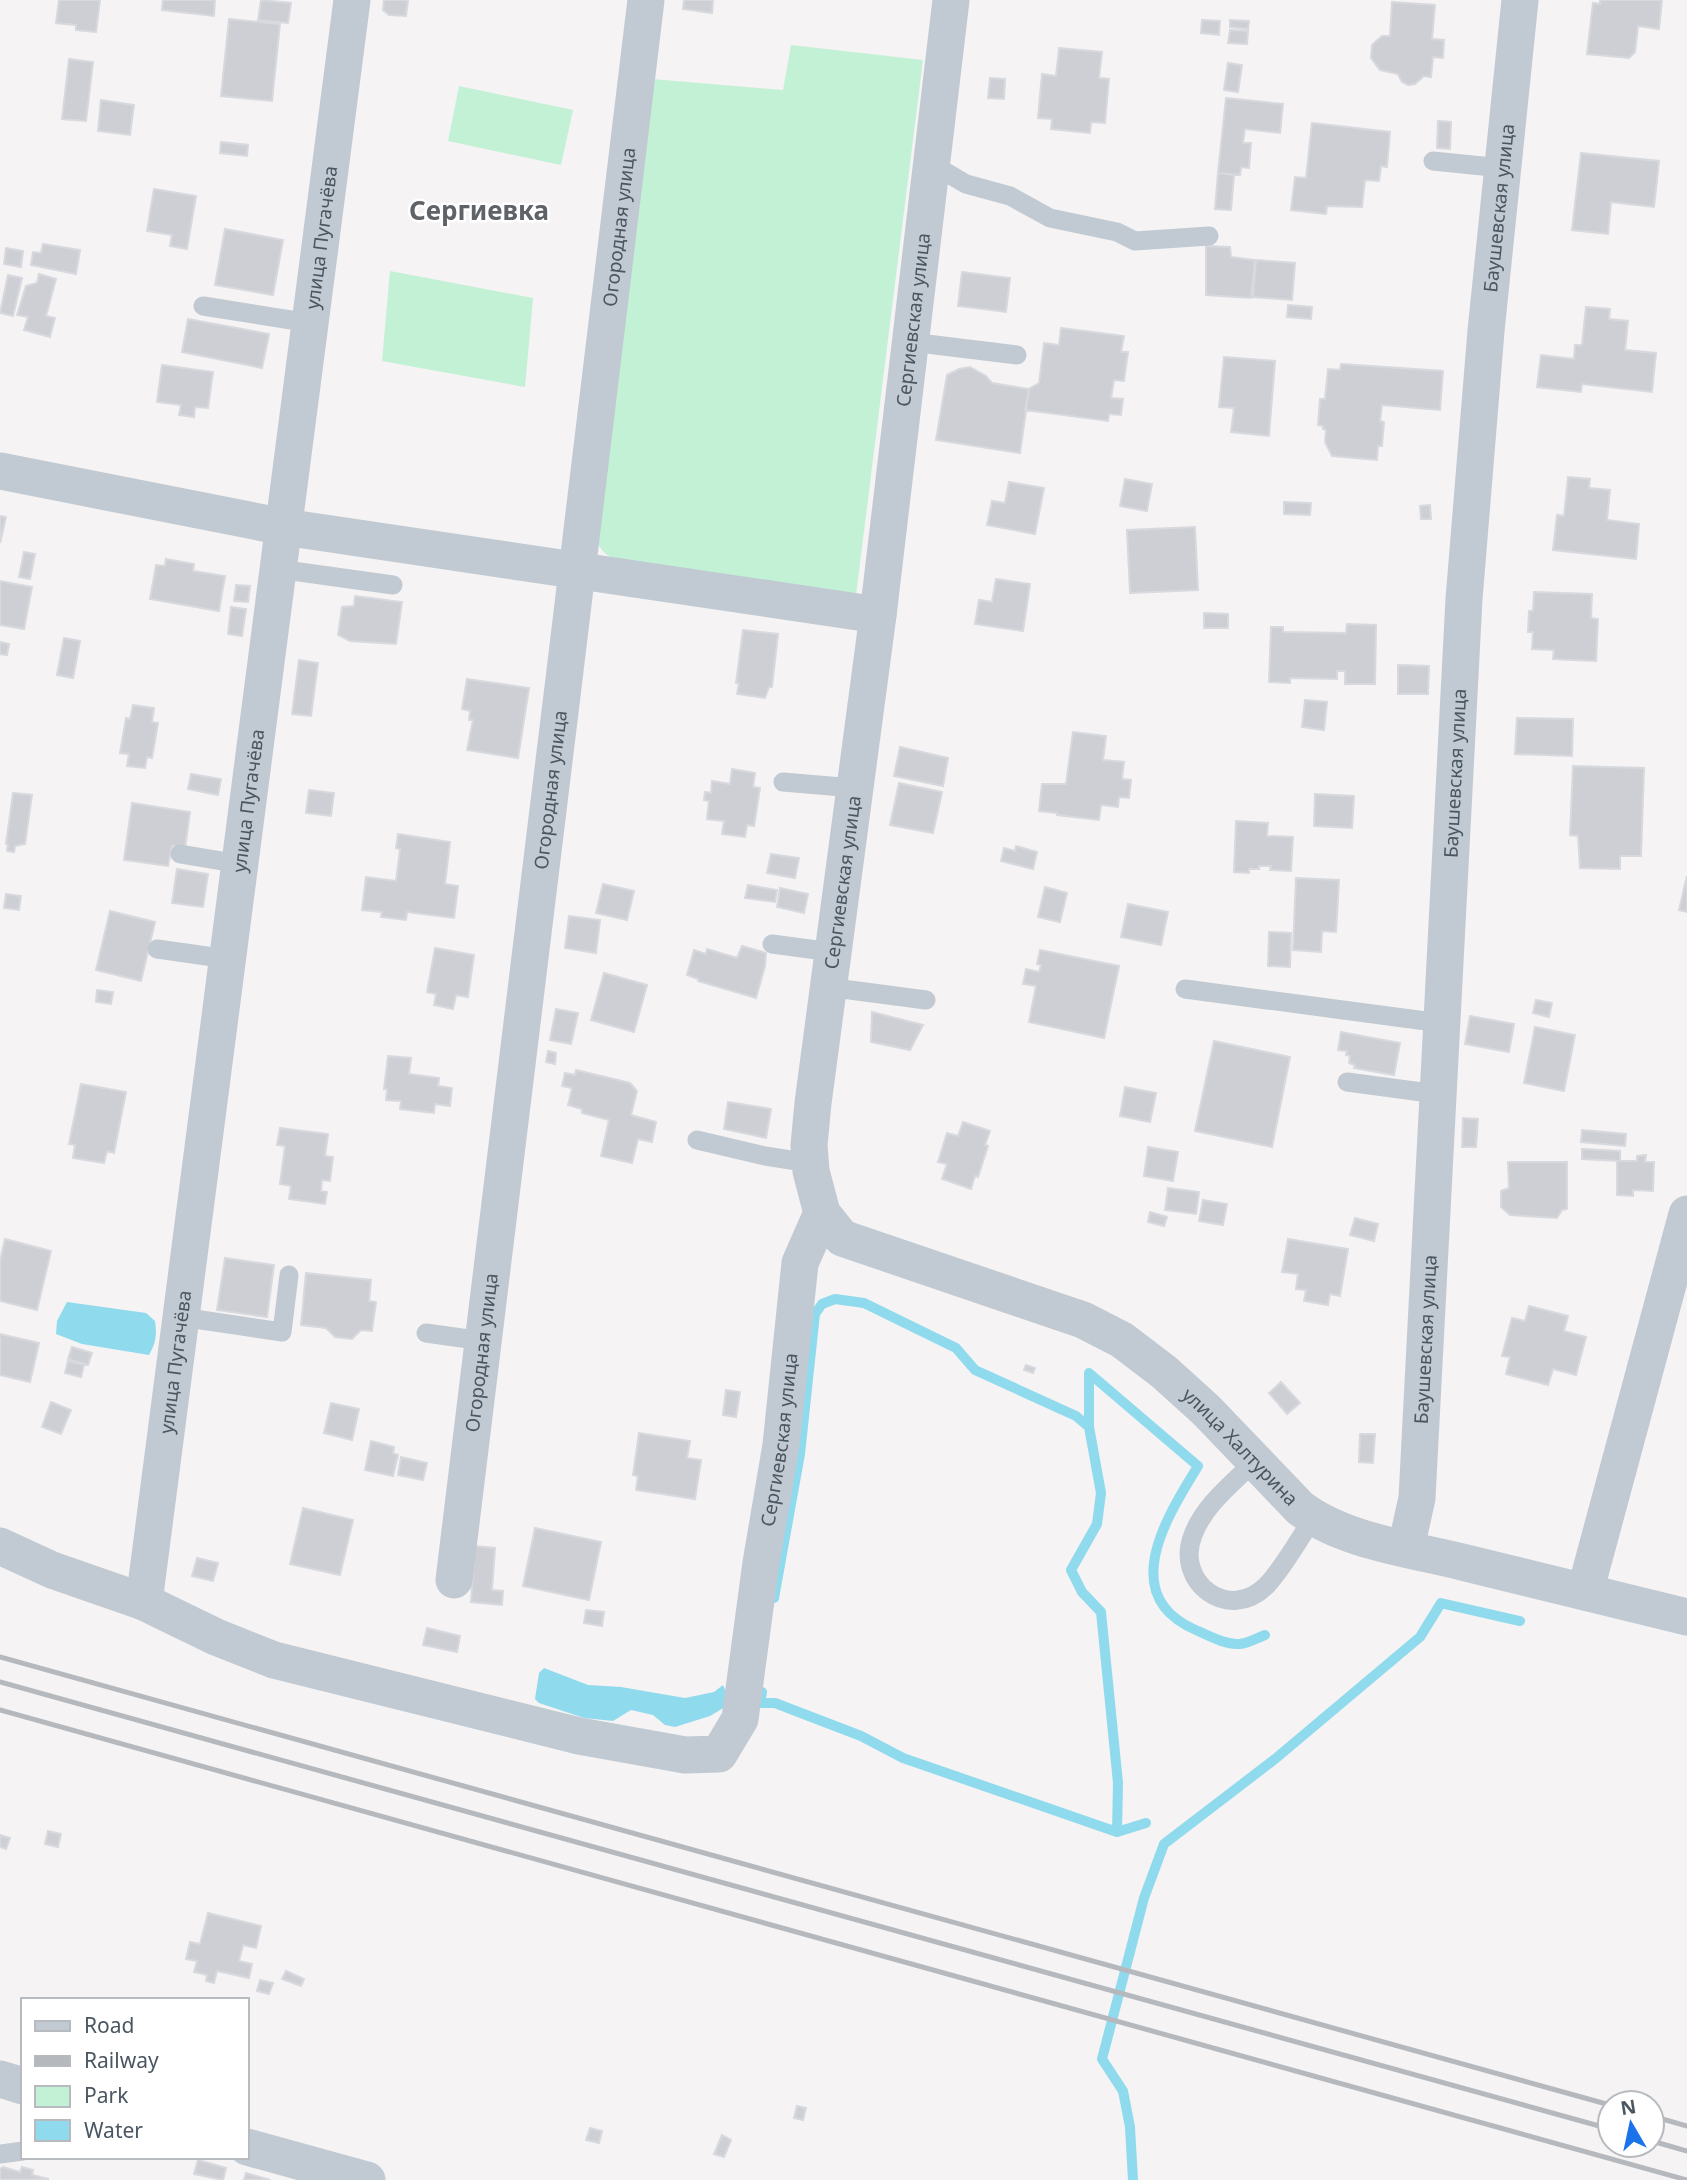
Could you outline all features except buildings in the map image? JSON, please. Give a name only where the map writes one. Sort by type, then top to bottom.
[{"type":"street","name":"улица Пугачёва","points":[[144,1602],[352,0]]},
{"type":"street","name":"Огородная улица","points":[[454,1580],[579,570],[646,0]]},
{"type":"street","name":"Сергиевская улица","points":[[144,1602],[216,1637],[274,1660],[579,1736],[685,1755],[719,1754],[740,1719],[761,1563],[781,1445],[800,1263],[822,1213],[810,1163],[813,1103],[878,615],[951,0]]},
{"type":"street","name":"Баушевская улица","points":[[1406,1548],[1417,1498],[1465,586],[1486,331],[1520,0]]},
{"type":"street","points":[[0,471],[284,527],[878,615]]},
{"type":"street","name":"улица Халтурина","points":[[822,1213],[842,1238],[1083,1320],[1122,1340],[1164,1372],[1206,1410],[1285,1494],[1313,1518],[1351,1534],[1687,1617]]},
{"type":"street","points":[[1585,1592],[1687,1214]]},
{"type":"street","points":[[0,1546],[52,1570],[144,1602]]},
{"type":"street","points":[[0,2079],[21,2085]]},
{"type":"street","points":[[248,2147],[367,2180]]},
{"type":"lane","points":[[1433,162],[1502,167]]},
{"type":"lane","points":[[932,164],[965,184],[1010,196],[1050,218],[1116,232],[1135,241],[1209,236]]},
{"type":"lane","points":[[203,306],[310,323]]},
{"type":"lane","points":[[911,342],[1017,355]]},
{"type":"lane","points":[[278,569],[393,585]]},
{"type":"lane","points":[[783,782],[854,788]]},
{"type":"lane","points":[[180,854],[240,864]]},
{"type":"lane","points":[[772,944],[829,970],[926,1000]]},
{"type":"lane","points":[[158,949],[228,959]]},
{"type":"lane","points":[[1185,989],[1441,1023]]},
{"type":"lane","points":[[1347,1082],[1437,1094]]},
{"type":"lane","points":[[697,1140],[765,1156],[810,1163]]},
{"type":"lane","points":[[181,1317],[282,1332],[289,1275]]},
{"type":"lane","points":[[426,1333],[483,1341]]},
{"type":"lane","points":[[1255,1461],[1208,1508],[1192,1536],[1189,1560],[1199,1586],[1216,1598],[1240,1601],[1266,1586],[1313,1518]]},
{"type":"lane","points":[[0,2154],[21,2151]]},
{"type":"green space","points":[[791,45],[923,60],[856,595],[638,567],[605,553],[594,534],[652,79],[783,90]]},
{"type":"green space","points":[[459,86],[573,110],[561,165],[448,141]]},
{"type":"green space","points":[[390,271],[533,298],[525,387],[382,361]]},
{"type":"water","points":[[67,1302],[146,1313],[155,1321],[156,1326],[155,1342],[149,1355],[82,1344],[56,1334],[57,1321]]},
{"type":"water","points":[[544,1668],[588,1685],[621,1687],[685,1698],[714,1692],[723,1685],[728,1696],[725,1707],[710,1716],[675,1727],[665,1725],[653,1715],[631,1710],[613,1721],[584,1718],[539,1703],[535,1699],[539,1673]]},
{"type":"waterway","points":[[774,1598],[800,1454],[815,1314],[822,1304],[835,1299],[864,1303],[956,1348],[975,1370],[1076,1416],[1089,1427],[1101,1493],[1097,1524],[1071,1570],[1082,1592],[1101,1612],[1118,1783],[1117,1832],[1146,1823]]},
{"type":"waterway","points":[[1089,1427],[1089,1373],[1198,1466],[1173,1509],[1155,1555],[1154,1578],[1159,1598],[1173,1616],[1218,1640],[1242,1644],[1265,1635]]},
{"type":"waterway","points":[[1133,2180],[1130,2127],[1123,2091],[1102,2059],[1144,1898],[1164,1844],[1275,1759],[1420,1637],[1441,1603],[1520,1621]]},
{"type":"waterway","points":[[762,1692],[760,1703],[775,1703],[861,1736],[903,1758],[1117,1832]]},
{"type":"railway","points":[[0,1657],[1596,2101]]},
{"type":"railway","points":[[0,1682],[1596,2125]]},
{"type":"railway","points":[[0,1710],[1687,2180]]},
{"type":"railway","points":[[1666,2120],[1687,2126]]},
{"type":"railway","points":[[1666,2145],[1687,2151]]},
{"type":"district","name":"Сергиевка","points":[[479,211]]}]
